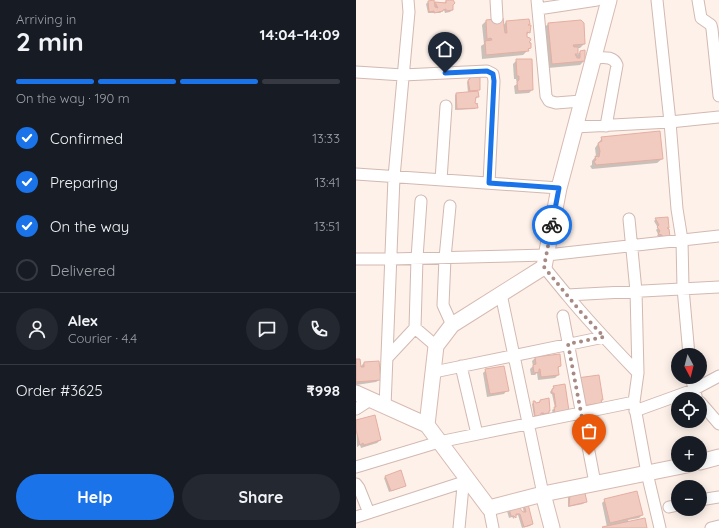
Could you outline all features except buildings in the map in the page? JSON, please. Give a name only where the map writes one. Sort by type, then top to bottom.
[{"type":"street","points":[[384,407],[394,177],[409,12],[408,0]]},
{"type":"street","points":[[496,0],[497,18]]},
{"type":"street","points":[[581,100],[556,103],[549,101],[546,96],[537,4],[597,0]]},
{"type":"street","points":[[609,0],[581,100],[559,188],[546,261],[568,295],[604,337],[638,373]]},
{"type":"street","points":[[657,0],[670,122],[677,209],[682,240],[683,288],[688,348]]},
{"type":"street","points":[[698,0],[701,18],[711,25],[712,29],[719,96]]},
{"type":"street","points":[[593,58],[611,58],[617,65],[606,126]]},
{"type":"street","points":[[356,72],[403,75],[487,71],[493,74],[494,81],[489,183]]},
{"type":"street","points":[[441,180],[446,106]]},
{"type":"street","points":[[575,127],[670,122],[719,117]]},
{"type":"street","points":[[356,174],[559,188]]},
{"type":"street","points":[[386,358],[415,328],[417,258],[421,201]]},
{"type":"street","points":[[450,206],[445,258],[443,305],[452,325]]},
{"type":"street","points":[[629,219],[636,291],[638,373],[634,407],[646,473],[660,528]]},
{"type":"street","points":[[356,259],[445,258],[546,261],[632,246],[719,236]]},
{"type":"street","points":[[427,425],[436,346],[452,325],[501,294],[546,261]]},
{"type":"street","points":[[568,295],[719,287]]},
{"type":"street","points":[[501,294],[552,528]]},
{"type":"street","points":[[563,316],[595,483]]},
{"type":"street","points":[[415,328],[436,346]]},
{"type":"street","points":[[434,372],[604,337]]},
{"type":"street","points":[[461,366],[477,434]]},
{"type":"street","points":[[699,392],[719,376]]},
{"type":"street","points":[[356,394],[427,425],[464,479],[489,508],[493,528]]},
{"type":"street","points":[[356,409],[370,400]]},
{"type":"street","points":[[356,467],[439,442],[581,413],[634,407],[671,400]]},
{"type":"street","points":[[707,410],[719,424]]},
{"type":"street","points":[[707,460],[719,456]]},
{"type":"street","points":[[489,508],[544,494],[671,468]]},
{"type":"street","points":[[356,516],[369,513],[464,479]]},
{"type":"street","points":[[458,528],[464,479]]},
{"type":"street","points":[[356,484],[369,513]]},
{"type":"street","points":[[707,499],[719,497]]},
{"type":"street","points":[[711,528],[719,526]]},
{"type":"way so far","points":[[552,225],[544,267],[580,311],[604,337],[568,344],[589,455]]},
{"type":"route","points":[[445,73],[487,71],[493,74],[494,81],[489,183],[559,188],[552,225]]}]
